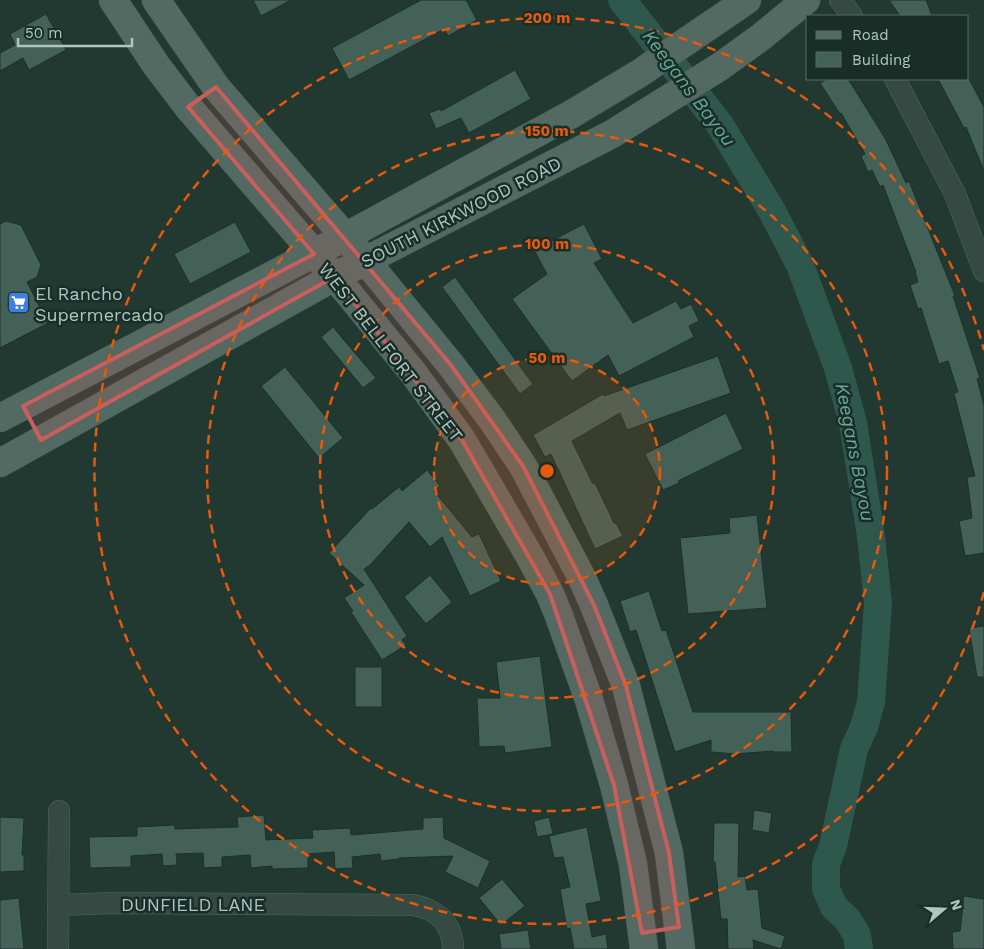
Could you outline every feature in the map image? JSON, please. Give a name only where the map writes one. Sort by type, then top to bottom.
[{"type":"main road","name":"WEST BELLFORT STREET","points":[[113,0],[156,65],[188,107],[334,277],[414,374],[462,440],[542,578],[559,616],[589,700],[614,785],[632,864],[643,941]]},
{"type":"main road","name":"WEST BELLFORT STREET","points":[[156,0],[216,87],[345,237],[451,365],[523,466],[582,578],[626,686],[669,853],[680,938]]},
{"type":"main road","name":"SOUTH KIRKWOOD ROAD","points":[[12,412],[314,254],[570,115],[640,73],[747,0]]},
{"type":"main road","name":"SOUTH KIRKWOOD ROAD","points":[[0,463],[334,277],[612,134],[721,66],[761,37],[806,0]]},
{"type":"main road","points":[[188,107],[216,87]]},
{"type":"main road","points":[[570,115],[588,146]]},
{"type":"main road","points":[[12,412],[41,440]]},
{"type":"main road","points":[[614,785],[650,776]]},
{"type":"main road","points":[[643,941],[680,938]]},
{"type":"street","points":[[840,0],[851,15]]},
{"type":"street","points":[[895,80],[955,194],[984,271]]},
{"type":"street","points":[[58,949],[60,905],[59,811]]},
{"type":"street","name":"DUNFIELD LANE","points":[[60,905],[423,906],[432,910],[446,923],[454,941],[454,949]]},
{"type":"highlighted area","points":[[216,87],[451,365],[523,466],[594,605],[626,686],[669,853],[679,927],[642,933],[614,785],[550,594],[462,440],[334,277],[41,440],[23,406],[314,254],[188,107]]},
{"type":"building","points":[[253,0],[291,0],[261,16]]},
{"type":"building","points":[[421,0],[466,0],[477,20],[448,36],[444,29],[349,80],[332,48]]},
{"type":"building","points":[[889,0],[926,0],[932,15],[899,15]]},
{"type":"building","points":[[46,14],[66,50],[29,70],[23,58],[0,71],[0,53],[15,45],[10,34]]},
{"type":"building","points":[[515,70],[531,99],[469,133],[461,118],[436,129],[429,113],[440,109],[441,111]]},
{"type":"building","points":[[969,79],[984,107],[984,171],[966,127],[964,128],[939,80]]},
{"type":"building","points":[[825,80],[849,80],[885,138],[906,183],[909,181],[955,296],[953,296],[980,378],[977,379],[984,405],[984,553],[965,556],[959,521],[972,518],[967,477],[975,476],[954,393],[958,392],[948,361],[939,364],[921,308],[918,309],[910,285],[918,282],[916,272],[883,185],[880,187],[872,170],[868,172],[861,156],[865,154],[841,113],[820,83]]},
{"type":"building","name":"El Rancho Supermercado","points":[[6,221],[21,225],[41,265],[37,277],[27,282],[48,323],[0,348],[0,224]]},
{"type":"building","points":[[235,222],[251,252],[190,284],[174,254]]},
{"type":"building","points":[[584,224],[602,259],[594,263],[633,323],[676,301],[681,309],[691,304],[699,321],[689,326],[694,337],[619,376],[608,355],[572,381],[512,299],[547,274],[534,250]]},
{"type":"building","points":[[455,277],[533,384],[520,394],[442,287]]},
{"type":"building","points":[[333,327],[376,378],[363,388],[321,337]]},
{"type":"building","points":[[718,356],[731,393],[627,430],[620,413],[572,441],[593,484],[595,483],[614,523],[616,523],[623,536],[595,549],[551,454],[545,457],[533,435],[603,394],[604,396]]},
{"type":"building","points":[[285,367],[343,438],[319,458],[261,386]]},
{"type":"building","points":[[726,413],[743,449],[663,490],[645,454]]},
{"type":"building","points":[[427,470],[440,486],[434,491],[472,537],[479,534],[501,581],[470,596],[442,537],[430,547],[409,522],[370,565],[364,569],[407,636],[402,640],[406,645],[382,660],[344,598],[364,585],[329,553],[371,508],[399,487],[402,491]]},
{"type":"building","points":[[757,515],[767,608],[688,614],[680,538],[730,533],[729,518]]},
{"type":"building","points":[[430,575],[452,602],[426,624],[404,597]]},
{"type":"building","points":[[649,591],[662,631],[666,630],[693,712],[791,712],[792,752],[773,751],[735,754],[711,752],[711,740],[675,752],[636,630],[630,632],[620,601]]},
{"type":"building","points":[[984,626],[984,677],[977,677],[969,628]]},
{"type":"building","points":[[540,656],[552,747],[505,753],[504,746],[479,747],[477,698],[500,698],[496,662]]},
{"type":"building","points":[[355,667],[382,667],[382,707],[355,707]]},
{"type":"building","points":[[754,810],[772,813],[769,833],[752,830]]},
{"type":"building","points":[[264,815],[266,840],[313,838],[312,830],[350,828],[351,835],[423,829],[423,818],[443,817],[444,838],[490,861],[478,888],[445,872],[453,856],[399,858],[381,861],[380,854],[352,857],[353,868],[335,869],[334,852],[308,854],[308,868],[272,869],[272,866],[251,868],[250,855],[222,857],[222,867],[204,868],[203,853],[176,854],[177,865],[163,866],[162,854],[131,856],[131,867],[90,868],[89,837],[137,836],[137,827],[175,825],[175,829],[238,827],[237,817]]},
{"type":"building","points":[[0,817],[24,818],[22,855],[24,855],[24,871],[0,872]]},
{"type":"building","points":[[549,817],[553,834],[537,837],[534,821]]},
{"type":"building","points":[[714,823],[739,823],[738,877],[745,876],[747,890],[758,889],[762,928],[785,936],[781,949],[753,940],[754,949],[728,949],[727,919],[721,919],[715,862],[713,862]]},
{"type":"building","points":[[587,827],[601,901],[586,904],[592,937],[606,934],[608,949],[574,949],[570,928],[567,929],[560,889],[570,887],[563,857],[554,858],[549,836]]},
{"type":"building","points":[[502,879],[525,906],[501,925],[479,898]]},
{"type":"building","points":[[964,896],[984,899],[984,949],[953,949],[952,932],[960,931]]},
{"type":"building","points":[[19,898],[24,949],[0,949],[0,900]]},
{"type":"building","points":[[528,930],[531,949],[501,949],[499,934]]},
{"type":"waterway","name":"Keegans Bayou","points":[[622,0],[720,125],[772,211],[800,265],[838,368],[853,423],[871,536],[878,603],[871,702],[864,727],[854,749],[833,846],[826,864],[826,889],[834,907],[848,920],[857,935],[859,949]]},
{"type":"place","name":"El Rancho Supermercado","points":[[19,303]]}]
